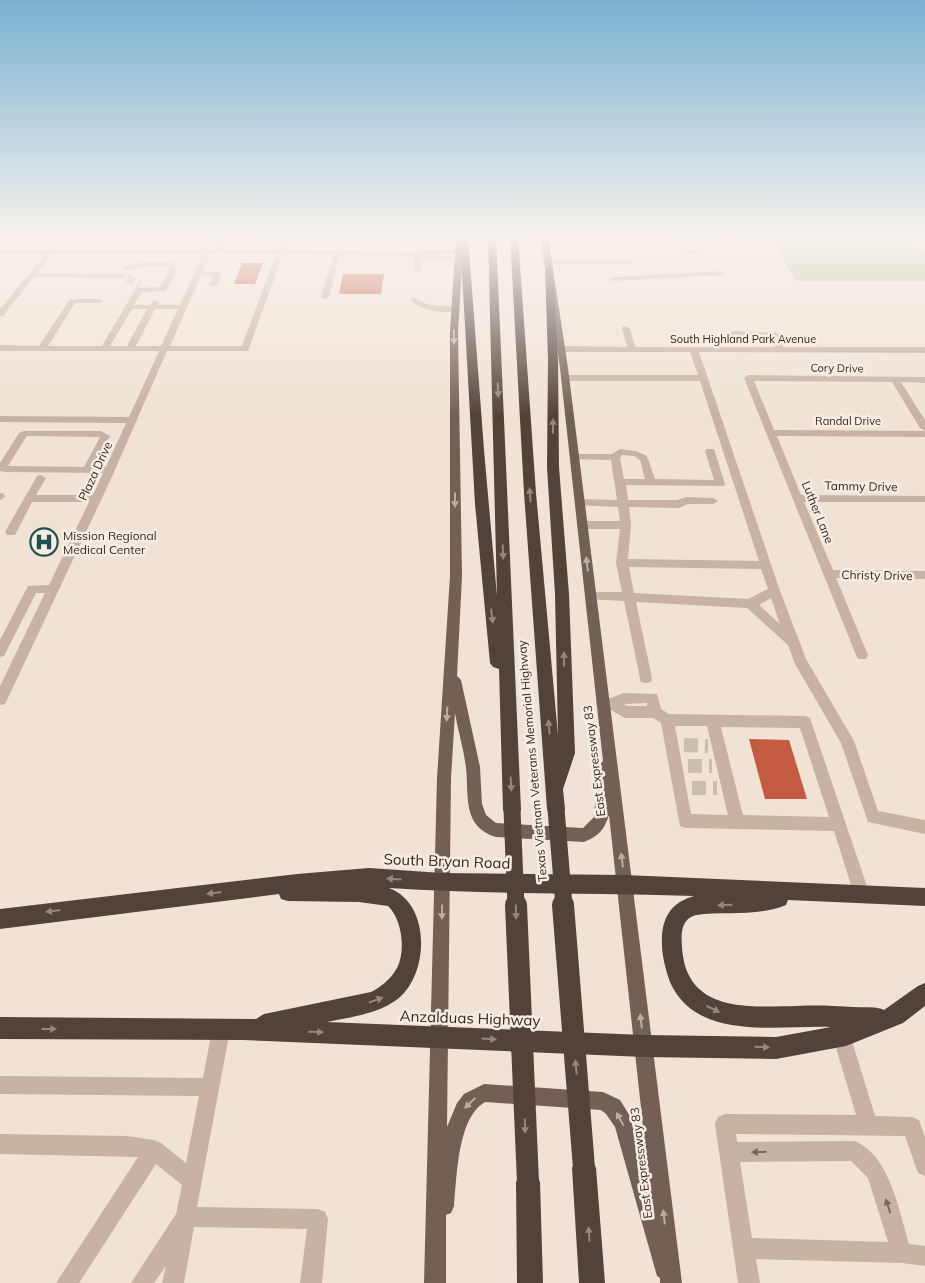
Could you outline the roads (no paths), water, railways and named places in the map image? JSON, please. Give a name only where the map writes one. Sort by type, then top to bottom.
[{"type":"highway","points":[[468,296],[490,596],[509,752]]},
{"type":"highway","name":"Texas Vietnam Veterans Memorial Highway","points":[[494,296],[509,752],[528,1182],[530,1283]]},
{"type":"highway","name":"Texas Vietnam Veterans Memorial Highway","points":[[518,296],[530,493],[592,1283]]},
{"type":"highway","points":[[550,296],[553,467],[562,594],[567,753],[555,801]]},
{"type":"highway","name":"South Bryan Road","points":[[0,919],[244,889],[369,877],[442,882],[624,884],[925,898]]},
{"type":"highway","points":[[243,1030],[371,1002],[384,997],[396,987],[407,970],[410,934],[404,909],[394,899],[374,893],[317,893],[244,889]]},
{"type":"highway","points":[[808,893],[742,904],[697,905],[682,911],[673,924],[671,946],[676,972],[692,997],[699,1003],[720,1013],[762,1016],[838,1026]]},
{"type":"highway","points":[[0,912],[30,914]]},
{"type":"highway","name":"Anzalduas Highway","points":[[2,1032],[243,1030],[440,1036],[644,1046],[776,1048],[838,1026],[887,1020],[896,1016],[925,993]]},
{"type":"main road","points":[[436,1276],[444,778],[456,576],[456,296]]},
{"type":"main road","name":"East Expressway 83","points":[[554,296],[566,378],[591,596],[608,704],[607,734],[670,1283]]},
{"type":"main road","points":[[450,663],[473,767],[475,804],[480,819],[489,828],[545,833],[591,834],[597,828],[602,816],[607,734]]},
{"type":"main road","points":[[436,1276],[454,1137],[464,1108],[472,1099],[484,1093],[603,1101],[613,1107],[623,1123],[670,1283]]},
{"type":"street","points":[[0,314],[14,296]]},
{"type":"street","points":[[105,348],[136,296]]},
{"type":"street","points":[[130,348],[159,296]]},
{"type":"street","name":"Plaza Drive","points":[[0,700],[4,683],[53,589],[110,470],[188,296]]},
{"type":"street","points":[[0,348],[245,349],[264,296]]},
{"type":"street","points":[[415,300],[423,306],[455,310]]},
{"type":"street","points":[[61,301],[99,302]]},
{"type":"street","points":[[42,348],[74,301]]},
{"type":"street","points":[[129,307],[183,307]]},
{"type":"street","points":[[626,328],[632,350]]},
{"type":"street","points":[[733,334],[774,334],[780,350]]},
{"type":"street","name":"South Highland Park Avenue","points":[[562,350],[925,350]]},
{"type":"street","points":[[694,350],[774,591],[800,660],[847,741],[873,817],[925,827]]},
{"type":"street","points":[[566,378],[703,378]]},
{"type":"street","name":"Cory Drive","points":[[748,378],[925,380]]},
{"type":"street","name":"Luther Lane","points":[[748,378],[862,655]]},
{"type":"street","points":[[895,380],[925,428]]},
{"type":"street","points":[[2,421],[132,420]]},
{"type":"street","points":[[87,470],[105,436],[101,434],[27,433],[22,435],[2,468],[5,470],[87,470],[110,470]]},
{"type":"street","name":"Randal Drive","points":[[770,433],[925,434]]},
{"type":"street","points":[[620,482],[720,484],[710,451]]},
{"type":"street","points":[[574,457],[615,457],[620,452],[637,453],[646,460],[651,482]]},
{"type":"street","points":[[615,457],[626,525],[622,563],[646,678]]},
{"type":"street","points":[[11,532],[41,478]]},
{"type":"street","points":[[30,498],[96,498]]},
{"type":"street","name":"Tammy Drive","points":[[797,498],[925,499]]},
{"type":"street","points":[[580,503],[679,504],[686,500],[713,501]]},
{"type":"street","points":[[582,525],[626,525]]},
{"type":"street","points":[[622,563],[766,565]]},
{"type":"street","name":"Christy Drive","points":[[829,574],[925,575]]},
{"type":"street","points":[[0,652],[32,589],[53,589]]},
{"type":"street","points":[[591,596],[629,596],[750,604],[774,591]]},
{"type":"street","points":[[750,604],[795,646]]},
{"type":"street","points":[[608,704],[625,712],[713,721],[805,722],[862,895]]},
{"type":"street","points":[[661,716],[678,745],[686,788],[686,821],[839,824]]},
{"type":"street","points":[[713,721],[714,746],[723,788],[737,821]]},
{"type":"street","points":[[838,1026],[868,1125]]},
{"type":"street","points":[[173,1283],[221,1030]]},
{"type":"street","points":[[0,1084],[210,1086]]},
{"type":"street","points":[[749,1283],[725,1124],[919,1126],[925,1166]]},
{"type":"street","points":[[0,1144],[127,1146],[154,1150],[192,1181]]},
{"type":"street","points":[[67,1283],[154,1150]]},
{"type":"street","points":[[729,1152],[855,1151],[876,1172],[902,1253]]},
{"type":"street","points":[[142,1283],[186,1217]]},
{"type":"street","points":[[186,1217],[318,1219],[311,1283]]},
{"type":"street","points":[[744,1248],[902,1253],[925,1256]]},
{"type":"tunnel","points":[[684,745],[708,746]]},
{"type":"tunnel","points":[[688,766],[712,766]]},
{"type":"tunnel","points":[[692,788],[717,788]]},
{"type":"place","name":"Mission Regional Medical Center","points":[[44,542]]}]
